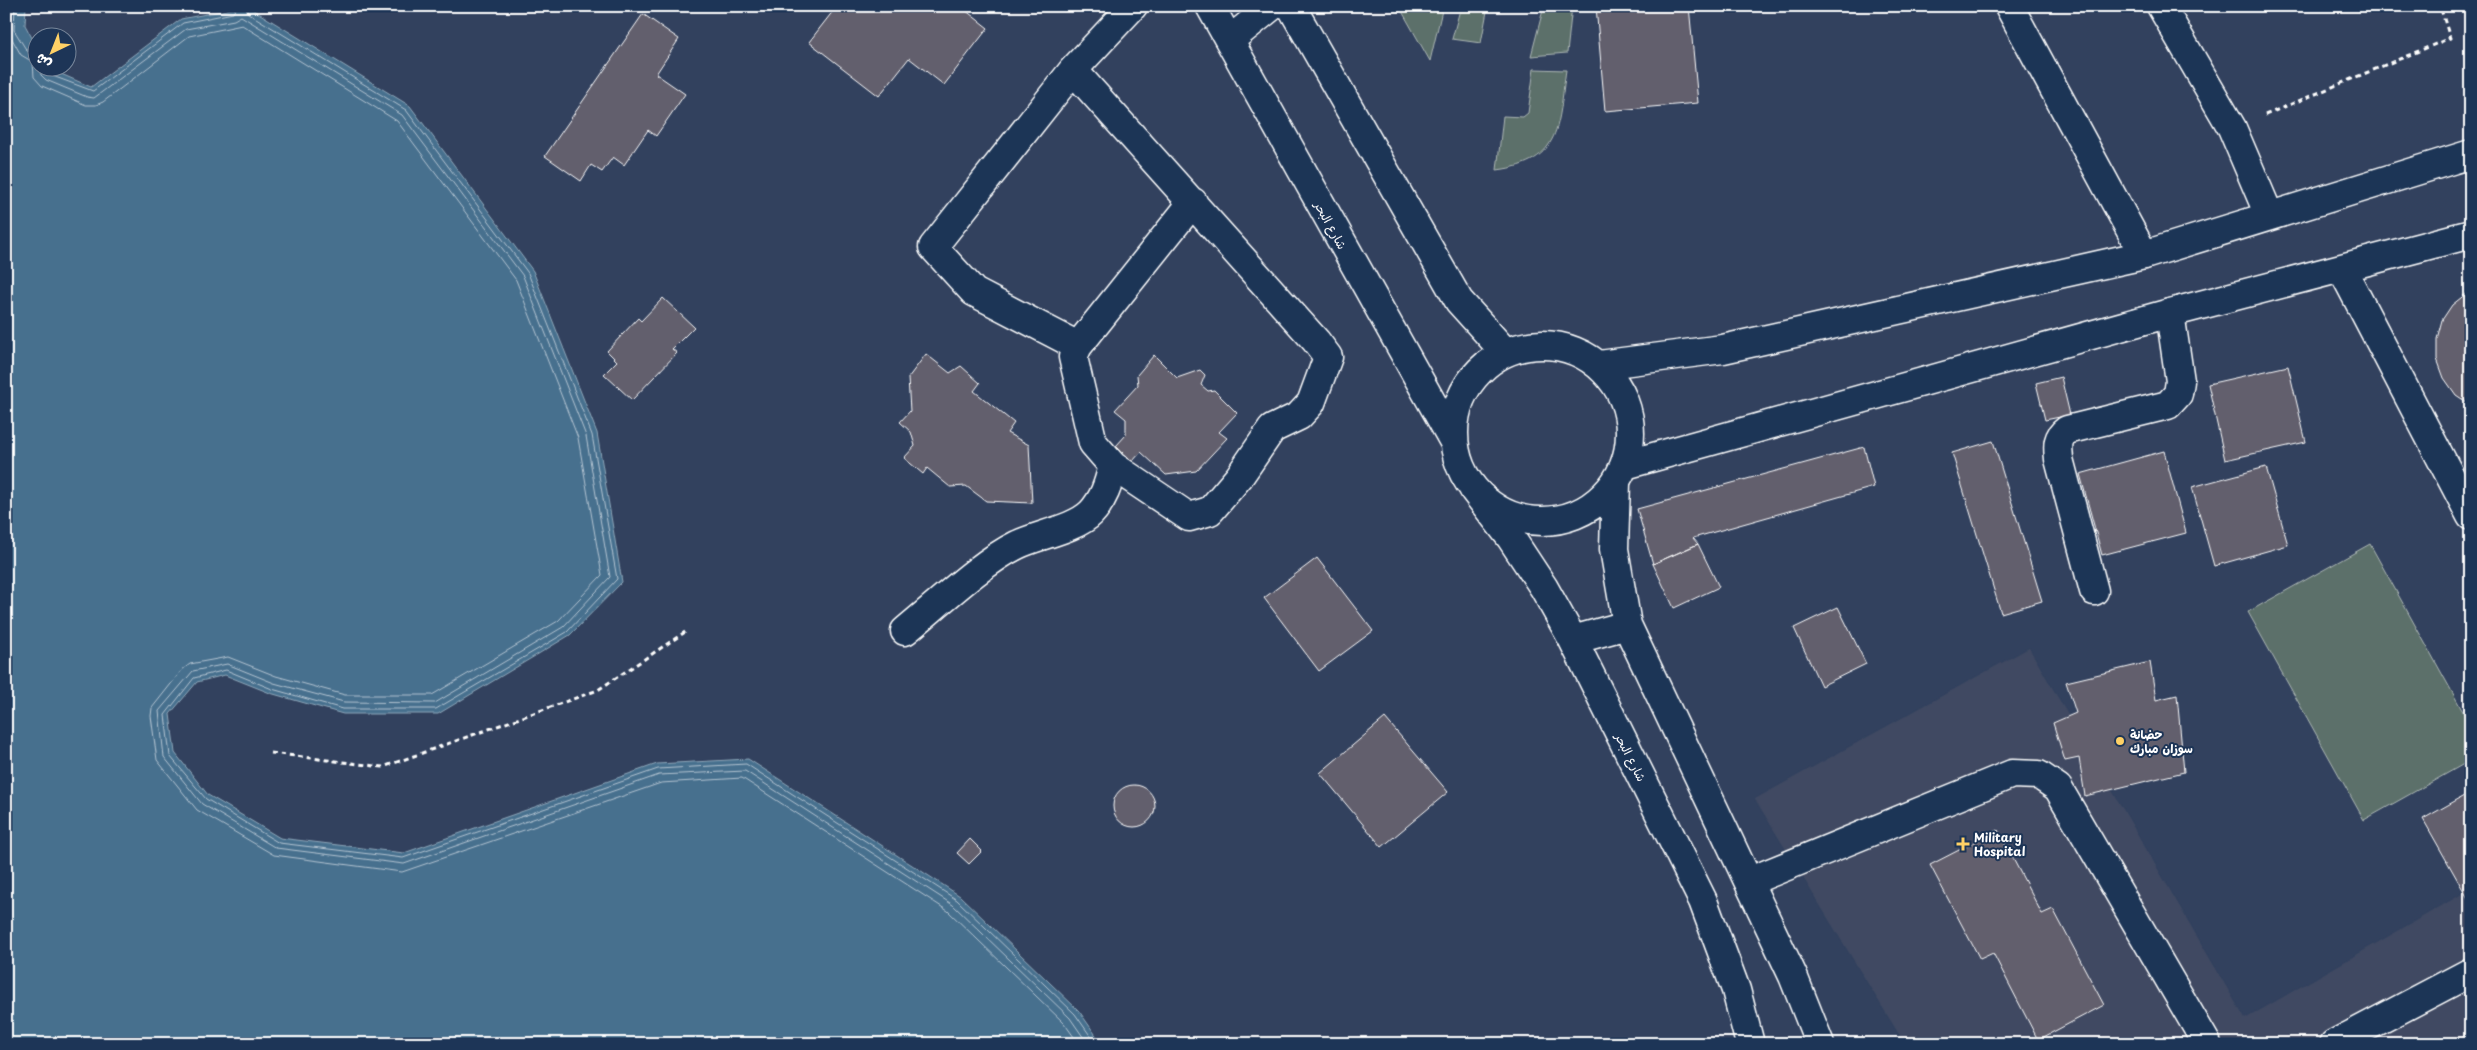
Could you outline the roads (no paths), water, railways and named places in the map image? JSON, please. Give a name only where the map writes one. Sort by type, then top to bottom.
[{"type":"main road","points":[[1078,346],[974,292],[934,247],[1073,70],[1133,6]]},
{"type":"main road","name":"شارع البحر","points":[[1210,6],[1406,361],[1454,442]]},
{"type":"main road","points":[[1230,40],[1272,6]]},
{"type":"main road","points":[[1291,6],[1459,301],[1505,352]]},
{"type":"main road","points":[[2009,6],[2144,255]]},
{"type":"main road","points":[[2161,6],[2232,128],[2269,214]]},
{"type":"main road","points":[[1073,70],[1193,202],[1328,357],[1311,403],[1299,416],[1272,429],[1239,478],[1210,512],[1189,517],[1112,466],[1093,444],[1073,357],[1078,346],[1193,202]]},
{"type":"main road","points":[[1599,365],[1723,350],[2144,255],[2269,214],[2471,154]]},
{"type":"main road","points":[[1820,1044],[1793,976],[1750,881],[1627,625],[1614,549],[1620,474],[1630,430],[1621,394],[1599,365],[1570,349],[1537,344],[1505,352],[1475,374],[1457,406],[1454,442],[1460,468],[1474,490],[1507,514],[1548,522],[1587,510],[1620,474],[2170,313],[2471,234]]},
{"type":"main road","points":[[2342,269],[2471,516]]},
{"type":"main road","points":[[2094,591],[2059,459],[2058,441],[2061,434],[2067,430],[2168,405],[2178,394],[2180,381],[2170,313]]},
{"type":"main road","points":[[905,631],[987,565],[1017,545],[1060,530],[1089,515],[1106,493],[1112,466]]},
{"type":"main road","name":"شارع البحر","points":[[1474,490],[1511,538],[1544,588],[1573,640],[1703,901],[1736,990],[1750,1044]]},
{"type":"main road","points":[[1573,640],[1627,625]]},
{"type":"main road","points":[[1750,881],[2012,774],[2039,776],[2058,788],[2207,1044]]},
{"type":"main road","points":[[2334,1044],[2471,972]]},
{"type":"water","points":[[6,6],[26,6],[25,25],[28,30],[28,78],[70,78],[91,87],[181,19],[247,6],[410,106],[533,271],[597,433],[622,582],[570,635],[438,714],[343,714],[270,693],[225,675],[197,682],[170,714],[175,753],[208,795],[280,838],[404,853],[657,764],[748,759],[960,896],[1079,1011],[1102,1044],[6,1044]]},
{"type":"place","name":"حضانة سوزان مبارك","points":[[2120,741]]},
{"type":"place","name":"Military Hospital","points":[[1963,844]]}]
